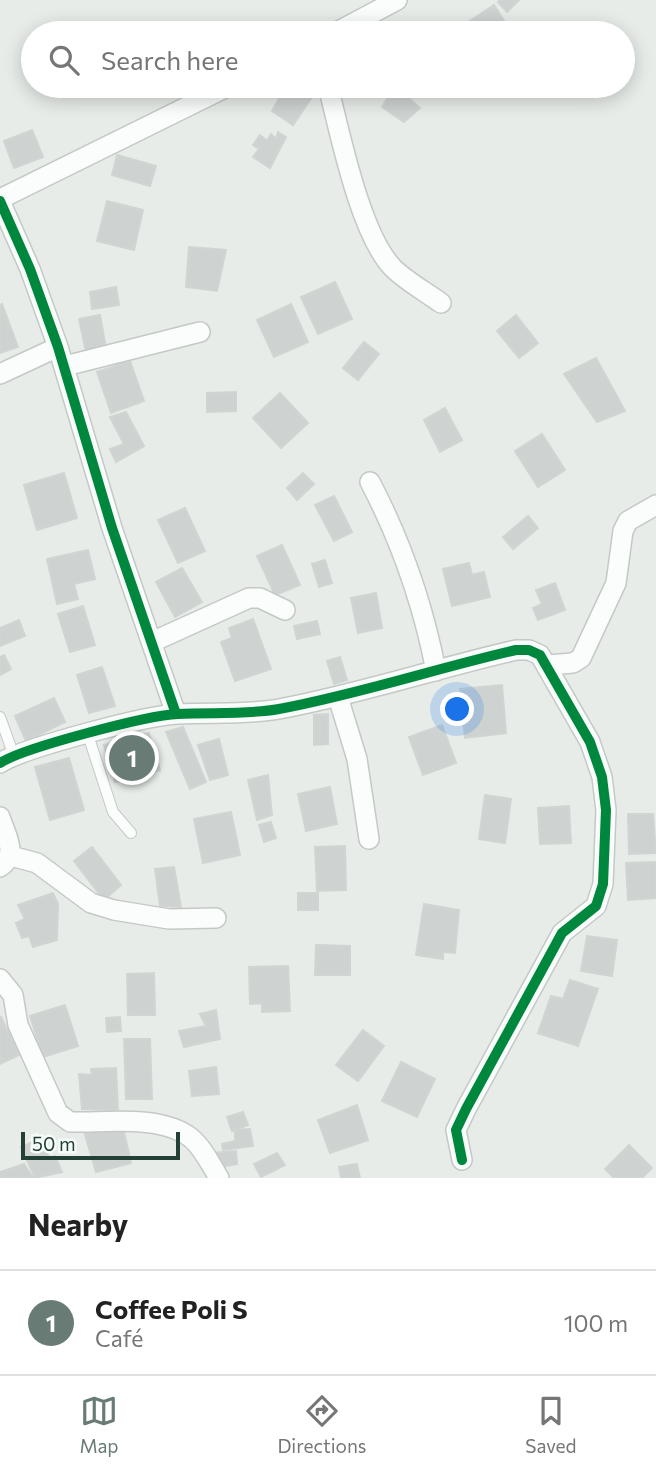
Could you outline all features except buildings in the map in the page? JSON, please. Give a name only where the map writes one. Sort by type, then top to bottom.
[{"type":"street","points":[[358,21],[397,0]]},
{"type":"street","points":[[176,714],[112,528],[65,366],[30,269],[0,200],[205,98]]},
{"type":"street","points":[[331,98],[348,163],[373,235],[393,267],[441,303]]},
{"type":"street","points":[[65,366],[200,332]]},
{"type":"street","points":[[0,374],[58,347]]},
{"type":"street","points":[[370,482],[398,534],[424,612],[436,671]]},
{"type":"street","points":[[548,665],[573,663],[581,658],[616,583],[623,531],[628,521],[656,505]]},
{"type":"street","points":[[152,642],[249,598],[260,598],[285,610]]},
{"type":"street","points":[[7,760],[88,735],[176,714],[233,714],[338,697],[516,650],[529,650],[540,654],[590,741],[602,777],[606,810],[603,884],[596,906],[562,933],[466,1109],[456,1130],[462,1160]]},
{"type":"street","points":[[338,697],[356,759],[369,839]]},
{"type":"street","points":[[0,817],[6,862],[37,863],[91,902],[114,910],[169,919],[216,918]]},
{"type":"street","points":[[0,979],[13,995],[18,1025],[58,1113],[70,1122],[87,1119],[172,1127],[192,1138],[219,1178]]},
{"type":"lane","points":[[0,716],[7,760]]},
{"type":"lane","points":[[88,735],[113,812],[131,833]]},
{"type":"cycle path","points":[[0,201],[30,269],[58,347],[112,528],[176,714]]},
{"type":"cycle path","points":[[0,763],[59,741],[141,720],[178,714],[241,713],[279,709],[516,650],[529,650],[540,655],[590,742],[602,777],[606,810],[603,884],[596,906],[562,933],[466,1109],[456,1130],[462,1160]]},
{"type":"place","name":"Coffee Poli S","points":[[132,758]]}]
